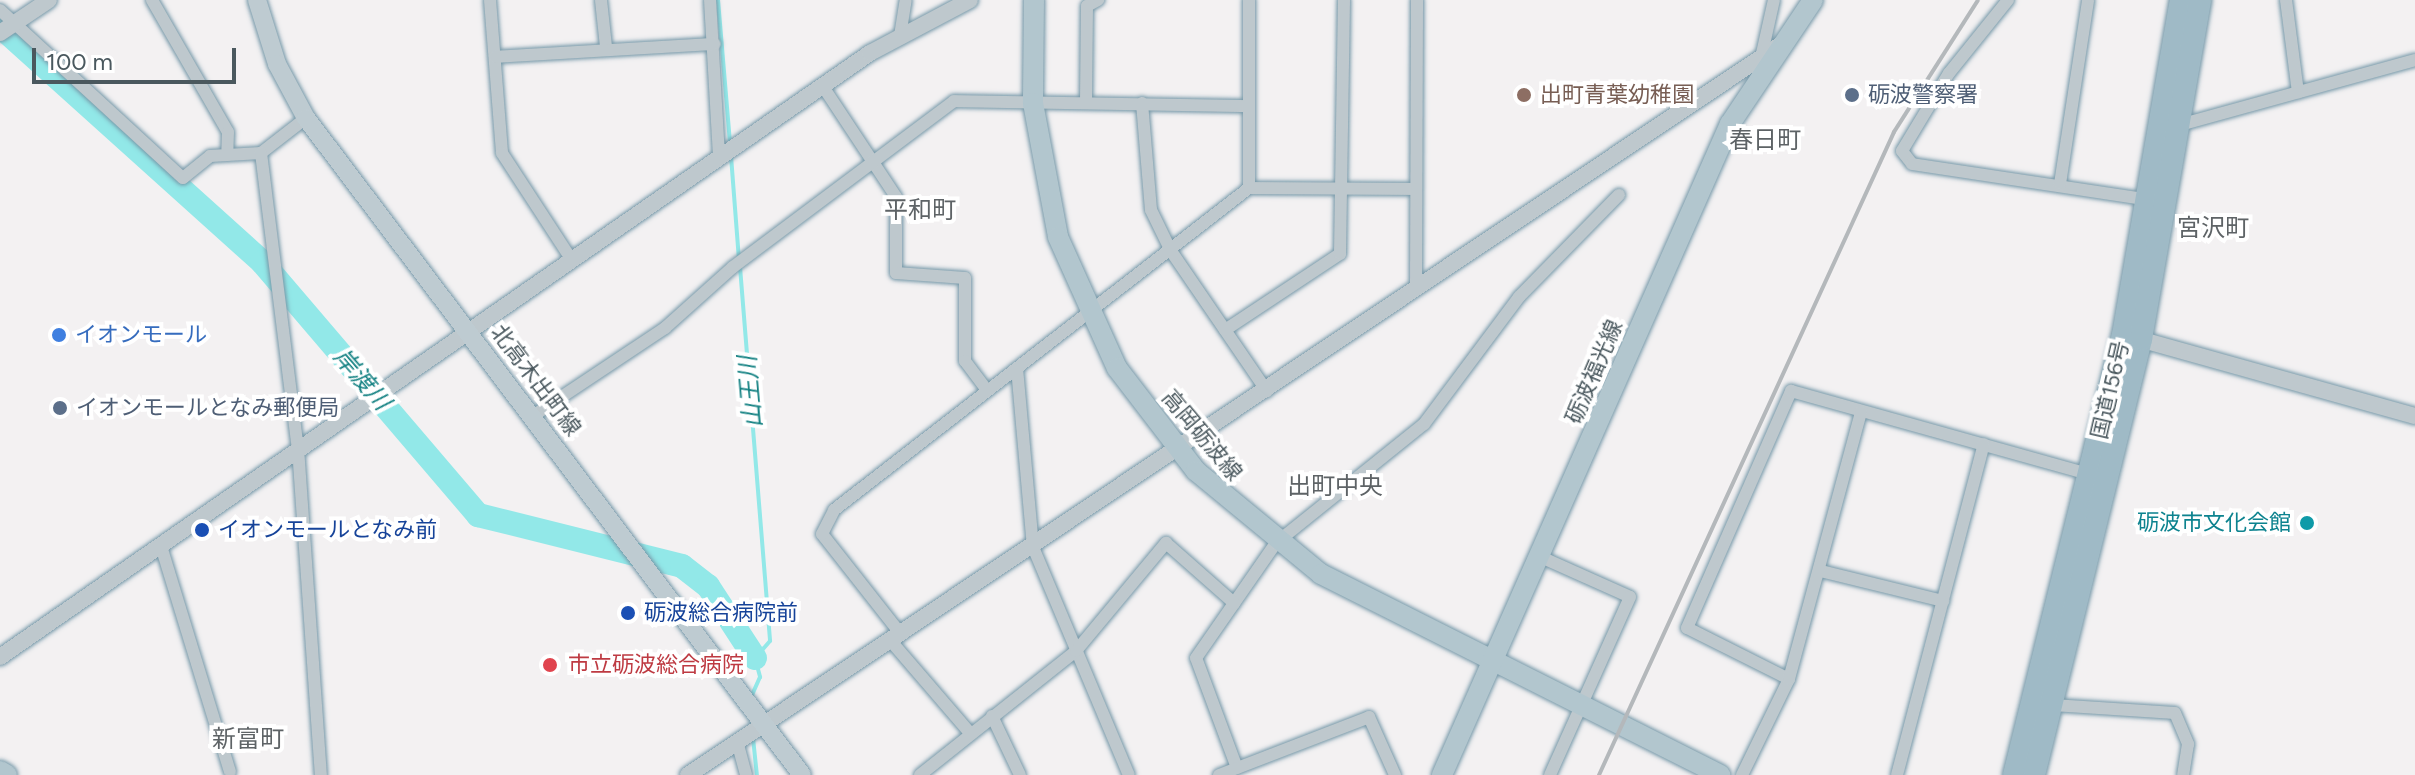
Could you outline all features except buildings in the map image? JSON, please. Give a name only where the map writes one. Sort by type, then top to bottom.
[{"type":"highway","name":"国道156号","points":[[2014,775],[2091,475],[2132,337],[2149,200],[2181,0]]},
{"type":"highway","name":"国道156号","points":[[2034,775],[2053,705],[2132,337],[2183,124],[2200,0]]},
{"type":"main road","name":"北高木出町線","points":[[257,0],[277,64],[306,118],[802,775]]},
{"type":"main road","name":"高岡砺波線","points":[[1034,0],[1033,103],[1058,237],[1089,315],[1117,368],[1181,451],[1276,543],[1321,574],[1720,775]]},
{"type":"main road","name":"砺波福光線","points":[[1442,775],[1543,558],[1730,124],[1813,0]]},
{"type":"main road","points":[[0,771],[7,775]]},
{"type":"street","points":[[7,28],[49,0]]},
{"type":"street","points":[[152,0],[228,132],[227,155]]},
{"type":"street","points":[[490,0],[502,153],[571,259]]},
{"type":"street","points":[[601,0],[606,47]]},
{"type":"street","points":[[710,0],[715,44],[719,156]]},
{"type":"street","points":[[900,36],[906,0]]},
{"type":"street","points":[[0,657],[822,85],[900,36],[970,0]]},
{"type":"street","points":[[1086,101],[1087,6],[1098,0]]},
{"type":"street","points":[[1249,0],[1249,188]]},
{"type":"street","points":[[1225,330],[1340,254],[1344,0]]},
{"type":"street","points":[[1416,290],[1417,0]]},
{"type":"street","points":[[1761,58],[1774,0]]},
{"type":"street","points":[[2008,0],[1949,73],[1902,151],[1912,164],[2060,184],[2149,200]]},
{"type":"street","points":[[2060,184],[2088,0]]},
{"type":"street","points":[[2286,0],[2298,92]]},
{"type":"street","points":[[0,10],[7,28],[183,178],[210,156],[261,153],[306,118]]},
{"type":"street","points":[[688,775],[895,636],[1181,451],[1783,43]]},
{"type":"street","points":[[495,57],[606,47],[715,44]]},
{"type":"street","points":[[2183,124],[2415,60]]},
{"type":"street","points":[[822,85],[876,160],[896,197],[896,273],[965,278],[965,361],[987,390]]},
{"type":"street","points":[[533,416],[665,328],[954,101],[1248,106]]},
{"type":"street","points":[[1142,103],[1148,195],[1171,251],[1267,391]]},
{"type":"street","points":[[261,153],[298,448],[321,775]]},
{"type":"street","points":[[969,732],[822,534],[862,481],[1089,315],[1249,188],[1415,189]]},
{"type":"street","points":[[1237,768],[1196,658],[1276,543],[1424,424],[1519,297],[1619,195]]},
{"type":"street","points":[[2132,337],[2415,416]]},
{"type":"street","points":[[1017,368],[1033,547],[1129,775]]},
{"type":"street","points":[[1789,679],[1687,628],[1791,391],[2091,475]]},
{"type":"street","points":[[1742,775],[1789,679],[1821,571],[1861,412]]},
{"type":"street","points":[[1897,775],[1984,444]]},
{"type":"street","points":[[920,775],[969,732],[1076,651],[1166,543],[1234,603]]},
{"type":"street","points":[[161,546],[230,772]]},
{"type":"street","points":[[1543,558],[1630,597],[1586,708],[1550,775]]},
{"type":"street","points":[[1821,571],[1943,601]]},
{"type":"street","points":[[2053,705],[2175,713],[2188,744],[2183,775]]},
{"type":"street","points":[[992,716],[1020,775]]},
{"type":"street","points":[[1219,775],[1369,717],[1395,775]]},
{"type":"street","points":[[737,741],[746,775]]},
{"type":"waterway","name":"山王川","points":[[718,0],[730,143]]},
{"type":"waterway","name":"岸渡川","points":[[0,26],[262,262],[478,515],[682,566],[708,586],[755,658]]},
{"type":"waterway","name":"山王川","points":[[731,156],[739,259]]},
{"type":"waterway","name":"山王川","points":[[740,267],[770,641],[755,658],[760,677],[751,697]]},
{"type":"waterway","name":"山王川","points":[[753,738],[757,775]]},
{"type":"railway","points":[[1599,775],[1894,132],[1978,0]]},
{"type":"place","name":"出町青葉幼稚園","points":[[1524,95]]},
{"type":"place","name":"砺波警察署","points":[[1852,95]]},
{"type":"place","name":"イオンモール","points":[[59,335]]},
{"type":"place","name":"イオンモールとなみ郵便局","points":[[60,408]]},
{"type":"place","name":"砺波市文化会館","points":[[2307,523]]},
{"type":"place","name":"イオンモールとなみ前","points":[[202,530]]},
{"type":"place","name":"砺波総合病院前","points":[[628,613]]},
{"type":"place","name":"市立砺波総合病院","points":[[550,665]]},
{"type":"district","name":"春日町","points":[[1765,140]]},
{"type":"district","name":"平和町","points":[[920,210]]},
{"type":"district","name":"宮沢町","points":[[2213,228]]},
{"type":"district","name":"出町中央","points":[[1335,486]]},
{"type":"district","name":"新富町","points":[[248,739]]}]
